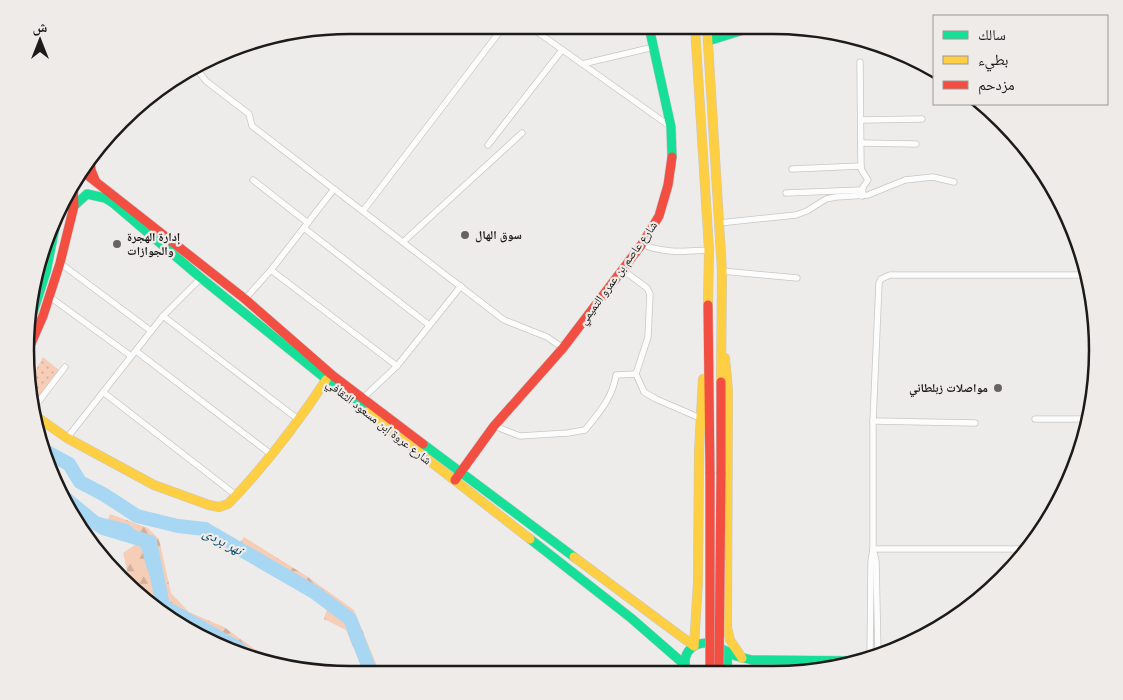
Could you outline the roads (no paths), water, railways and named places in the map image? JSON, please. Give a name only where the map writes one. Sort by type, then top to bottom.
[{"type":"main road","name":"شارع عاصم بن عمرو التميمي","points":[[455,480],[494,426],[563,348],[623,270],[642,244],[658,216],[668,185],[672,153],[671,128],[651,34]]},
{"type":"main road","points":[[695,34],[709,250],[710,666]]},
{"type":"main road","points":[[708,34],[722,271],[720,318],[719,666]]},
{"type":"main road","points":[[708,41],[730,34]]},
{"type":"main road","points":[[90,170],[96,182]]},
{"type":"main road","name":"شارع عروة إبن مسعود الثقافي","points":[[87,175],[245,299],[332,375],[694,646]]},
{"type":"main road","name":"شارع عروة إبن مسعود الثقافي","points":[[74,206],[87,194],[105,198],[113,203],[200,278],[326,380],[631,618],[683,666]]},
{"type":"main road","points":[[34,337],[50,297],[60,262],[74,206],[74,196]]},
{"type":"main road","points":[[68,206],[74,206]]},
{"type":"main road","points":[[37,304],[50,260],[53,243]]},
{"type":"main road","points":[[720,318],[728,390],[727,626],[730,640],[742,658]]},
{"type":"main road","points":[[694,646],[698,578],[700,418],[708,342]]},
{"type":"main road","points":[[42,421],[68,438],[154,485],[209,506],[224,506],[236,496],[272,455],[326,380]]},
{"type":"main road","points":[[675,632],[688,627],[695,616]]},
{"type":"main road","points":[[686,666],[687,654],[694,646],[704,642],[720,646],[724,650],[742,658],[831,661]]},
{"type":"main road","points":[[724,650],[728,666]]},
{"type":"street","points":[[363,211],[498,34]]},
{"type":"street","points":[[540,34],[671,128]]},
{"type":"street","points":[[582,64],[654,47]]},
{"type":"street","points":[[488,146],[562,50]]},
{"type":"street","points":[[860,62],[861,166],[862,172],[868,180],[862,193]]},
{"type":"street","points":[[199,72],[206,81],[249,114],[252,126],[504,320],[547,337],[563,348]]},
{"type":"street","points":[[860,120],[922,119]]},
{"type":"street","points":[[404,242],[522,133]]},
{"type":"street","points":[[861,143],[916,144]]},
{"type":"street","points":[[792,169],[861,166]]},
{"type":"street","points":[[786,194],[872,194],[897,182],[912,178],[933,177],[954,182]]},
{"type":"street","points":[[253,180],[429,325]]},
{"type":"street","points":[[245,299],[271,270],[334,189]]},
{"type":"street","points":[[719,223],[796,215],[831,198],[862,193]]},
{"type":"street","points":[[642,244],[650,248],[668,251],[709,250]]},
{"type":"street","points":[[60,262],[151,331]]},
{"type":"street","points":[[271,270],[397,366]]},
{"type":"street","points":[[623,270],[647,288],[650,294],[648,337],[636,374],[644,392],[700,418]]},
{"type":"street","points":[[722,271],[797,278]]},
{"type":"street","points":[[870,650],[871,562],[873,550],[873,421],[878,288],[881,279],[890,275],[1080,275]]},
{"type":"street","points":[[68,438],[163,316],[200,278]]},
{"type":"street","points":[[363,398],[397,366],[461,286]]},
{"type":"street","points":[[50,297],[133,353],[272,455]]},
{"type":"street","points":[[163,316],[299,420]]},
{"type":"street","points":[[38,402],[65,367]]},
{"type":"street","points":[[494,426],[520,436],[568,434],[585,430],[609,398],[615,387],[616,375],[636,374]]},
{"type":"street","points":[[104,392],[236,496]]},
{"type":"street","points":[[1036,419],[1081,419]]},
{"type":"street","points":[[873,421],[976,423]]},
{"type":"street","points":[[873,550],[1019,549]]},
{"type":"street","points":[[873,550],[876,561],[878,648]]},
{"type":"water","points":[[66,490],[99,517],[128,524],[150,542],[160,594],[147,569],[137,538],[103,528],[78,512]]},
{"type":"waterway","name":"نهر بردى","points":[[52,455],[69,464],[80,482],[137,516],[178,526],[205,529],[314,592],[350,619],[368,666]]},
{"type":"waterway","name":"نهر بردى","points":[[78,512],[103,528],[150,542],[163,605]]},
{"type":"waterway","name":"نهر بردى","points":[[168,609],[222,639]]},
{"type":"place","name":"سوق الهال","points":[[465,235]]},
{"type":"place","name":"إدارة الهجرة والجوازات","points":[[117,244]]},
{"type":"place","name":"مواصلات زبلطاني","points":[[998,388]]}]
